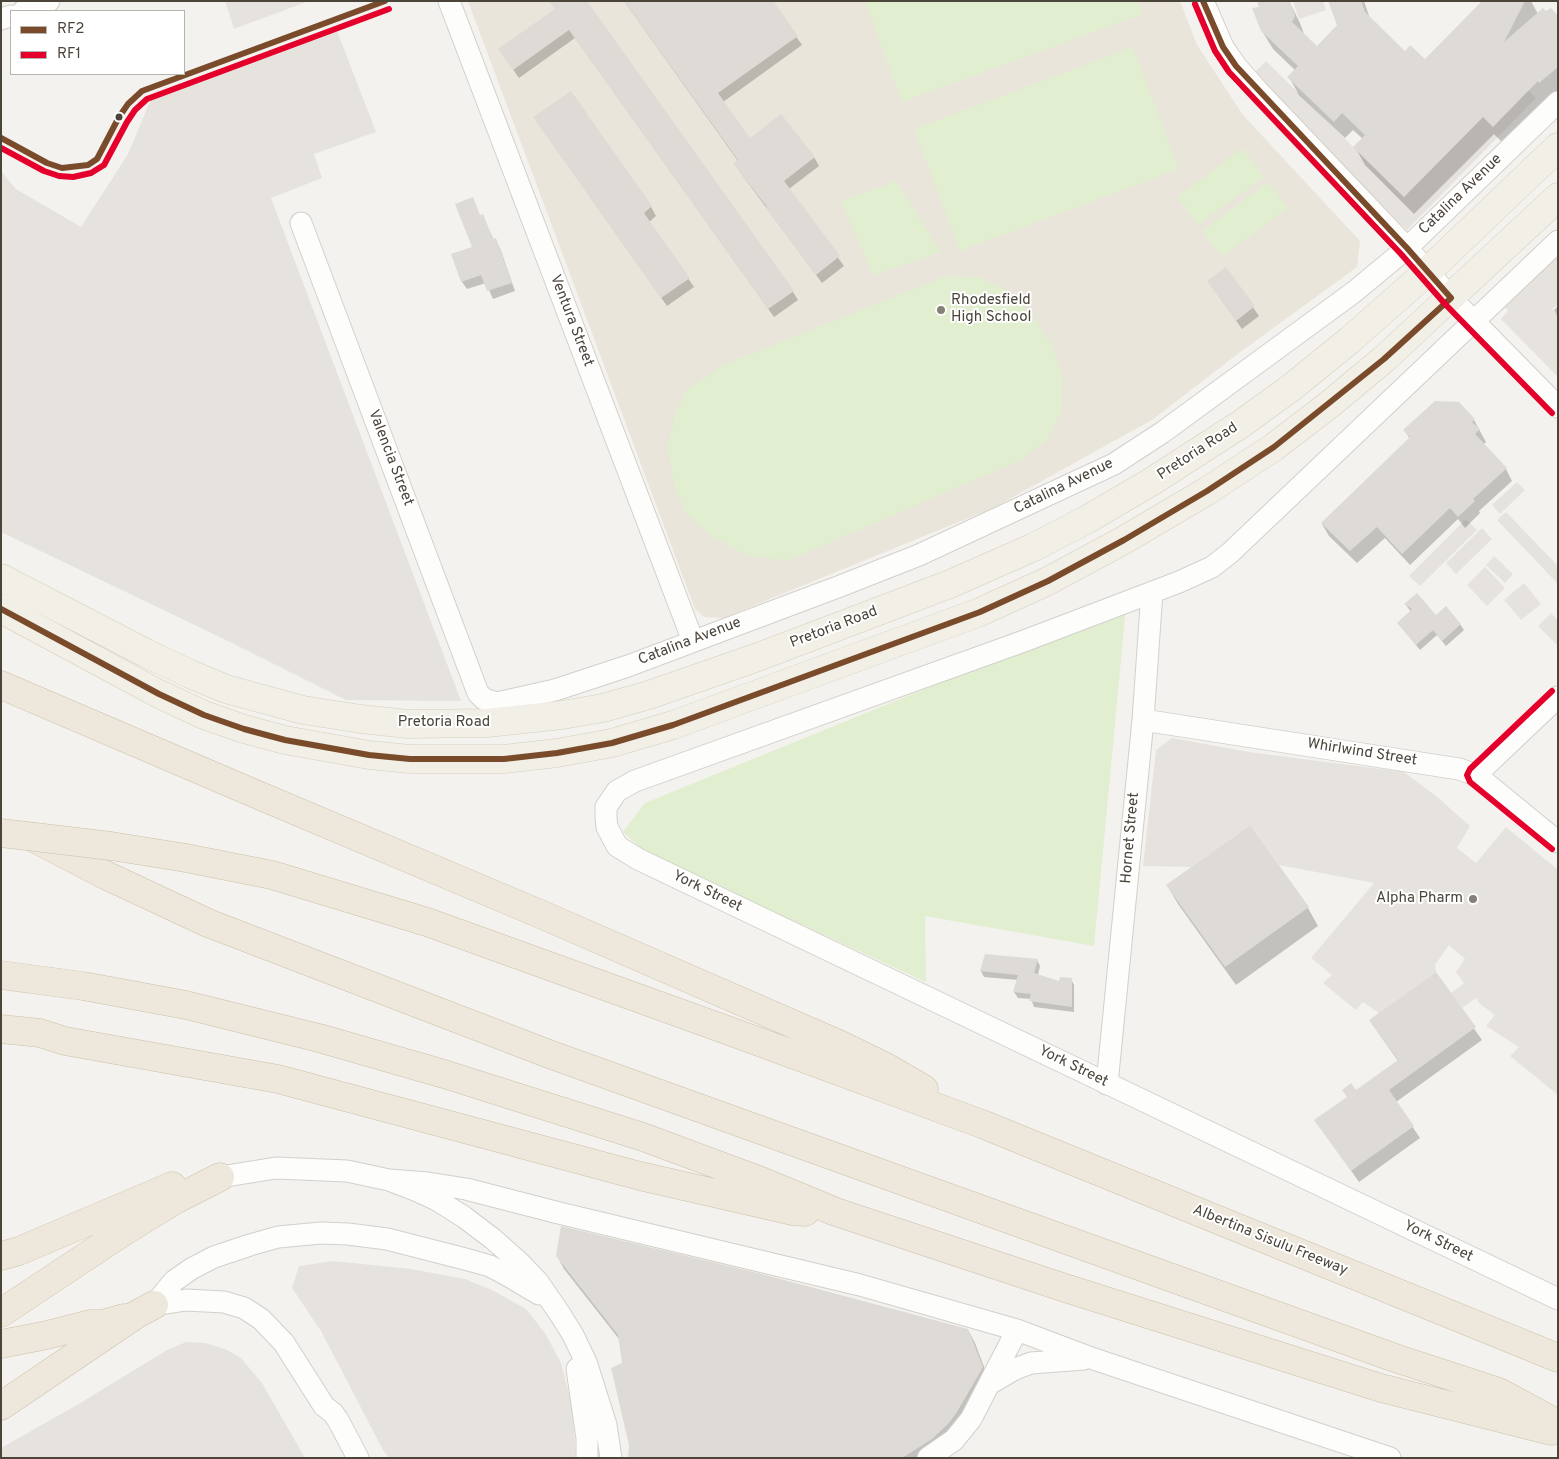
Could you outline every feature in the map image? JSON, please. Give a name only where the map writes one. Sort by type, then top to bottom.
[{"type":"highway","points":[[1,685],[536,912],[841,1045],[886,1067],[982,1124]]},
{"type":"highway","points":[[1,821],[101,873],[208,923],[549,1054],[1394,1358],[1498,1392],[1558,1424]]},
{"type":"highway","points":[[1,833],[111,846],[186,858],[272,876],[427,922],[982,1124]]},
{"type":"highway","points":[[1,975],[83,986],[186,1005],[328,1040],[444,1074],[643,1137],[756,1179],[836,1212],[1062,1287],[1381,1388],[1558,1432]]},
{"type":"highway","points":[[1,1016],[94,1031],[213,1055],[247,1065],[278,1079]]},
{"type":"highway","points":[[1,1029],[40,1033],[65,1041],[278,1079],[640,1176],[793,1211],[814,1213],[836,1212]]},
{"type":"highway","points":[[1,1041],[56,1044],[65,1041]]},
{"type":"highway","name":"Albertina Sisulu Freeway","points":[[982,1124],[1558,1358]]},
{"type":"highway","points":[[1,1256],[19,1251],[171,1186],[220,1177]]},
{"type":"highway","points":[[1,1312],[123,1232],[177,1199],[220,1177]]},
{"type":"highway","points":[[1,1344],[90,1324],[103,1324],[146,1310]]},
{"type":"highway","points":[[1,1406],[146,1310]]},
{"type":"main road","name":"Pretoria Road","points":[[1,578],[190,674],[226,689],[303,710],[408,724],[447,725],[534,719],[603,708],[649,695],[758,657],[950,584],[1034,547],[1088,519],[1151,482],[1242,424],[1292,387],[1351,339],[1428,271],[1558,147]]},
{"type":"main road","points":[[1,609],[159,694],[212,718],[285,740],[369,755],[410,759],[504,759],[557,753],[612,743],[673,725],[980,612],[1056,576],[1124,540],[1207,492],[1274,446],[1384,359],[1558,197]]},
{"type":"street","points":[[26,10],[49,1]]},
{"type":"street","name":"Ventura Street","points":[[449,1],[693,640]]},
{"type":"street","points":[[1203,1],[1220,41],[1236,66],[1407,248],[1451,298],[1558,407]]},
{"type":"street","name":"Catalina Avenue","points":[[478,693],[484,698],[497,703],[555,690],[628,666],[919,555],[1114,464],[1140,448],[1354,292],[1407,248],[1558,102]]},
{"type":"street","name":"Valencia Street","points":[[301,223],[478,693]]},
{"type":"street","points":[[1152,592],[1198,574],[1223,559],[1558,241]]},
{"type":"street","name":"Hornet Street","points":[[1108,1084],[1143,720],[1152,592]]},
{"type":"street","name":"York Street","points":[[1152,592],[1024,641],[635,781],[617,791],[606,807],[607,827],[617,846],[631,855],[1558,1299]]},
{"type":"street","points":[[1476,774],[1558,697]]},
{"type":"street","name":"Whirlwind Street","points":[[1143,720],[1459,768],[1476,774],[1558,842]]},
{"type":"street","points":[[220,1177],[276,1168],[347,1171],[389,1180],[428,1183],[466,1189],[860,1285],[1017,1330],[1094,1359],[1390,1458]]},
{"type":"street","points":[[389,1180],[437,1200],[464,1217],[486,1233],[519,1262],[538,1282],[573,1335],[586,1362],[606,1425],[612,1458]]},
{"type":"street","points":[[146,1310],[174,1281],[191,1269],[214,1257],[250,1244],[278,1238],[321,1233],[387,1239],[490,1266],[522,1282],[557,1309],[576,1367],[587,1438],[587,1458]]},
{"type":"street","points":[[146,1310],[186,1300],[224,1302],[244,1308],[261,1319],[284,1342],[324,1406],[334,1413],[358,1458]]},
{"type":"street","points":[[928,1458],[945,1447],[972,1419],[1017,1330]]},
{"type":"street","points":[[991,1383],[1015,1368],[1031,1363],[1094,1359]]},
{"type":"shaded area","points":[[225,1],[309,1],[234,29]]},
{"type":"shaded area","name":"Rhodesfield High School","points":[[468,1],[1180,1],[1197,45],[1243,115],[1360,241],[1357,267],[1239,353],[1152,420],[993,508],[723,618],[704,617],[695,609]]},
{"type":"shaded area","points":[[1293,1],[1323,1],[1326,10],[1299,19]]},
{"type":"shaded area","points":[[337,31],[376,132],[314,154],[322,178],[271,198],[461,701],[346,700],[1,532],[1,171],[16,189],[81,227],[128,154],[151,99]]},
{"type":"shaded area","points":[[1266,61],[1404,197],[1483,117],[1528,90],[1536,98],[1407,230],[1251,76]]},
{"type":"shaded area","points":[[1558,254],[1558,304],[1552,309],[1558,315],[1558,377],[1501,319],[1508,311],[1505,307]]},
{"type":"shaded area","points":[[1517,482],[1525,490],[1500,514],[1492,505]]},
{"type":"shaded area","points":[[1506,512],[1558,566],[1558,584],[1497,520]]},
{"type":"shaded area","points":[[1466,519],[1477,530],[1420,586],[1409,576]]},
{"type":"shaded area","points":[[1482,528],[1492,539],[1456,574],[1446,563]]},
{"type":"shaded area","points":[[1494,556],[1513,574],[1505,583],[1486,565]]},
{"type":"shaded area","points":[[1485,567],[1505,588],[1487,606],[1467,585]]},
{"type":"shaded area","points":[[1524,583],[1541,604],[1521,620],[1504,600]]},
{"type":"shaded area","points":[[1551,613],[1558,620],[1558,646],[1538,626]]},
{"type":"shaded area","points":[[1172,738],[1249,752],[1404,772],[1436,796],[1470,826],[1457,848],[1476,863],[1506,827],[1558,870],[1558,1095],[1510,1056],[1519,1047],[1486,1026],[1495,1015],[1480,1004],[1476,998],[1462,1008],[1451,993],[1464,983],[1456,972],[1465,959],[1449,945],[1435,965],[1436,972],[1379,1013],[1363,1002],[1356,1010],[1323,983],[1332,975],[1311,958],[1374,883],[1279,865],[1250,825],[1191,867],[1143,866],[1156,750]]},
{"type":"shaded area","points":[[333,1261],[411,1269],[465,1279],[494,1291],[526,1309],[545,1333],[561,1363],[572,1406],[576,1458],[389,1458],[383,1450],[321,1331],[292,1288],[299,1266]]},
{"type":"shaded area","points":[[186,1342],[205,1343],[225,1349],[241,1358],[262,1383],[305,1458],[1,1458],[1,1448],[77,1405],[167,1350]]},
{"type":"green space","points":[[865,1],[1138,1],[1143,14],[902,102]]},
{"type":"green space","points":[[1133,47],[1179,169],[960,251],[914,129]]},
{"type":"green space","points":[[1243,148],[1264,177],[1198,225],[1177,197]]},
{"type":"green space","points":[[896,181],[941,252],[873,275],[841,201]]},
{"type":"green space","points":[[1268,182],[1288,208],[1222,257],[1202,231]]},
{"type":"green space","points":[[946,276],[982,278],[1011,293],[1034,318],[1052,345],[1063,378],[1062,411],[1047,440],[1021,460],[787,561],[746,555],[713,537],[687,514],[675,488],[668,448],[674,417],[686,390],[723,365]]},
{"type":"green space","points":[[1126,607],[1094,946],[925,916],[926,982],[648,854],[623,832],[645,803]]},
{"type":"building","points":[[549,1],[587,1],[794,291],[768,309],[569,30],[513,70],[498,49],[555,9]]},
{"type":"building","points":[[624,1],[773,1],[798,36],[718,93],[750,138],[781,114],[815,157],[784,181],[840,256],[816,275],[733,163],[738,160]]},
{"type":"building","points":[[1257,1],[1290,1],[1295,16],[1292,22],[1317,46],[1337,25],[1328,1],[1361,1],[1365,12],[1405,51],[1410,45],[1425,59],[1482,1],[1525,1],[1504,42],[1543,8],[1546,11],[1551,8],[1558,16],[1558,67],[1539,83],[1538,81],[1493,127],[1483,117],[1404,197],[1353,147],[1365,135],[1342,113],[1334,122],[1287,77],[1298,66],[1261,31],[1252,8],[1259,7]]},
{"type":"building","points":[[571,91],[652,206],[644,213],[690,278],[661,298],[533,117]]},
{"type":"building","points":[[473,197],[480,215],[483,214],[493,239],[496,238],[512,283],[487,291],[481,275],[461,282],[451,254],[472,247],[455,204]]},
{"type":"building","points":[[1226,267],[1255,306],[1236,321],[1207,281]]},
{"type":"building","points":[[1435,401],[1459,402],[1475,419],[1472,422],[1480,429],[1475,434],[1507,468],[1473,499],[1475,501],[1458,517],[1450,508],[1402,554],[1377,527],[1350,551],[1321,523],[1410,437],[1403,430]]},
{"type":"building","points":[[1417,593],[1436,615],[1446,606],[1461,624],[1442,641],[1433,630],[1416,645],[1397,623],[1412,609],[1404,604]]},
{"type":"building","points":[[1250,825],[1309,907],[1225,967],[1166,885]]},
{"type":"building","points":[[985,954],[1038,959],[1034,973],[1059,981],[1060,977],[1072,978],[1072,1007],[1029,1001],[1031,994],[1013,992],[1018,975],[980,971]]},
{"type":"building","points":[[1436,972],[1476,1027],[1389,1090],[1414,1126],[1351,1171],[1314,1120],[1347,1097],[1342,1090],[1351,1083],[1356,1090],[1398,1060],[1369,1020]]},
{"type":"building","points":[[561,1226],[758,1273],[968,1329],[983,1367],[948,1424],[932,1439],[902,1458],[628,1458],[629,1445],[611,1368],[622,1363],[618,1335],[556,1256]]},
{"type":"transit line","name":"RF2","points":[[1,138],[47,163],[62,168],[88,165],[97,159],[119,117],[128,104],[142,91],[385,1]]},
{"type":"transit line","name":"RF2","points":[[1,609],[159,694],[204,715],[244,729],[285,740],[369,755],[410,759],[504,759],[557,753],[612,743],[673,725],[980,612],[1048,581],[1124,540],[1207,491],[1274,447],[1384,359],[1451,298],[1407,248],[1236,66],[1223,47],[1203,1]]},
{"type":"transit line","name":"RF1","points":[[1195,4],[1215,51],[1229,72],[1401,254],[1445,304],[1552,413]]},
{"type":"transit line","name":"RF1","points":[[1,148],[44,171],[59,176],[73,177],[91,173],[104,165],[127,122],[135,110],[147,99],[389,9]]},
{"type":"transit line","name":"RF1","points":[[1552,691],[1470,769],[1467,775],[1470,782],[1552,849]]},
{"type":"place","name":"Rhodesfield High School","points":[[941,310]]},
{"type":"place","name":"Alpha Pharm","points":[[1473,899]]}]
